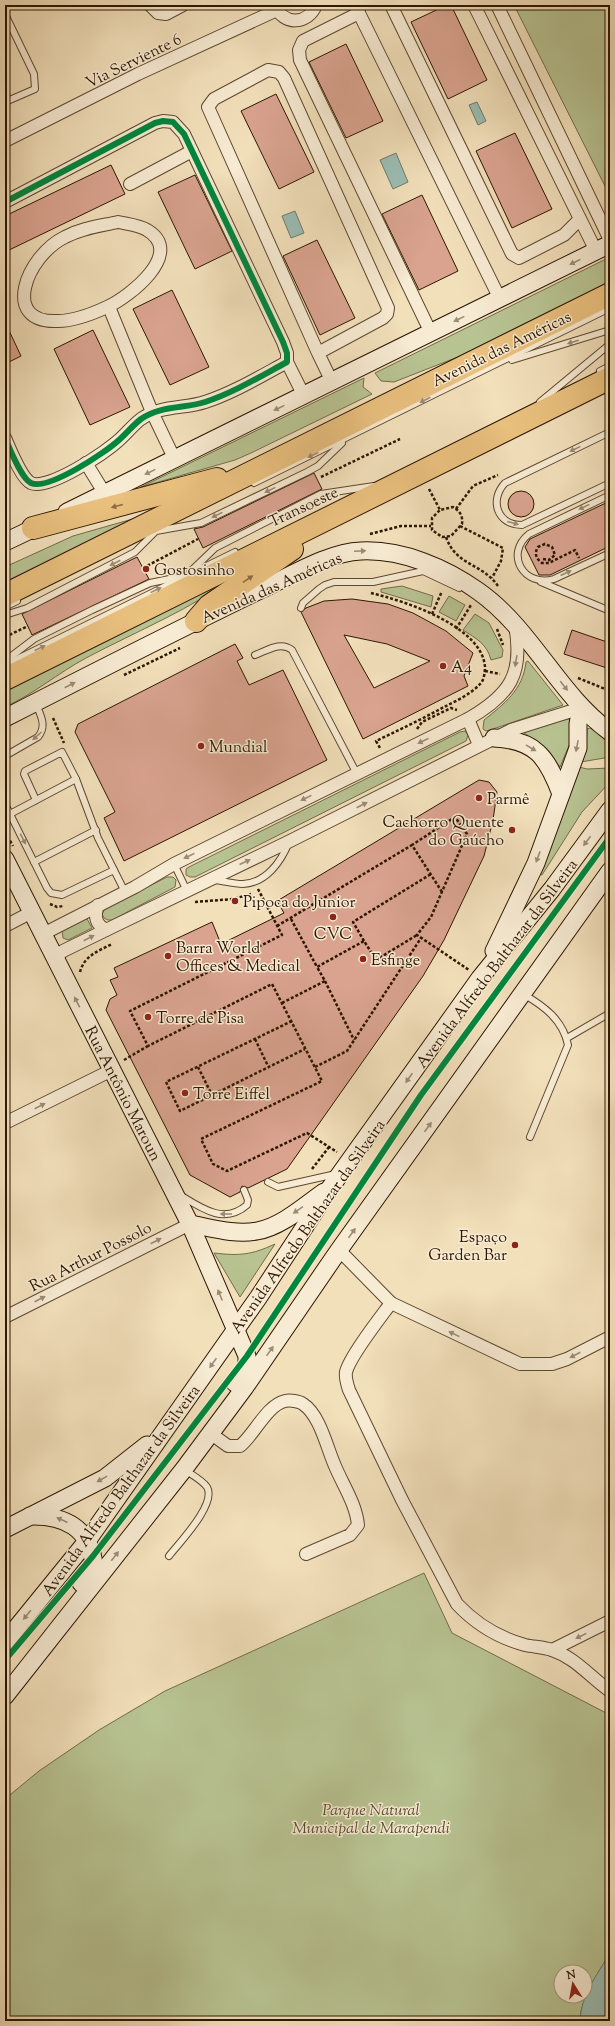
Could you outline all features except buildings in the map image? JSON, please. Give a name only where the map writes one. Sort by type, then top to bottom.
[{"type":"highway","name":"Avenida das Américas","points":[[15,596],[263,466],[610,294]]},
{"type":"highway","name":"Avenida das Américas","points":[[5,679],[334,516],[603,376]]},
{"type":"highway","points":[[33,528],[263,466]]},
{"type":"highway","points":[[196,621],[208,606],[321,530],[334,516]]},
{"type":"main road","points":[[5,542],[106,494],[603,248]]},
{"type":"main road","name":"Avenida das Américas","points":[[5,718],[196,621],[320,562],[347,552],[361,551],[390,554],[430,565],[460,579],[483,604],[514,622],[581,708],[610,732]]},
{"type":"main road","points":[[480,978],[536,863],[578,748],[578,724],[581,708]]},
{"type":"main road","points":[[494,738],[512,739],[528,745],[539,753],[548,763],[560,794]]},
{"type":"main road","name":"Avenida Alfredo Balthazar da Silveira","points":[[5,1642],[87,1540],[166,1430],[235,1331],[330,1188],[480,978],[552,889],[610,810]]},
{"type":"main road","name":"Rua Antônio Maroun","points":[[11,856],[32,912],[190,1224],[247,1356],[247,1366],[172,1476],[168,1489]]},
{"type":"main road","name":"Avenida Alfredo Balthazar da Silveira","points":[[5,1696],[184,1469],[245,1387],[339,1250],[610,871]]},
{"type":"main road","points":[[190,1224],[235,1232],[258,1231],[275,1225],[330,1188]]},
{"type":"main road","points":[[5,1529],[105,1478],[166,1430]]},
{"type":"main road","points":[[24,1672],[27,1661],[94,1565],[91,1549],[87,1540],[79,1531],[61,1518],[30,1516]]},
{"type":"street","points":[[150,5],[158,13],[166,14],[183,5]]},
{"type":"street","points":[[276,8],[288,20],[302,20],[313,12],[316,5]]},
{"type":"street","points":[[391,5],[512,254],[519,258],[564,235],[580,219]]},
{"type":"street","points":[[474,5],[580,219],[603,248]]},
{"type":"street","points":[[497,5],[610,240]]},
{"type":"street","name":"Via Serviente 6","points":[[5,141],[138,74],[276,8]]},
{"type":"street","points":[[431,333],[300,60],[299,50],[303,41],[357,9],[500,299]]},
{"type":"street","points":[[318,353],[383,318],[387,314],[388,308],[284,78],[279,72],[268,70],[214,99],[208,107],[318,353],[332,382]]},
{"type":"street","points":[[5,202],[155,123],[163,121],[173,122],[184,134],[283,342],[287,353],[287,362],[304,396]]},
{"type":"street","points":[[130,184],[192,151]]},
{"type":"street","points":[[118,222],[148,230],[157,240],[161,249],[159,260],[148,276],[133,290],[109,307],[84,316],[63,321],[47,322],[31,319],[20,311],[16,298],[18,284],[28,267],[46,250],[65,237],[89,227],[118,222]]},
{"type":"street","points":[[109,307],[152,412],[175,460]]},
{"type":"street","points":[[5,438],[24,476],[31,483],[41,484],[51,481],[86,464],[118,440],[141,419],[152,412],[167,408],[203,403],[217,398],[287,362]]},
{"type":"street","points":[[86,464],[106,494]]},
{"type":"street","points":[[43,934],[125,892],[174,864],[356,774],[466,713],[491,706],[502,695],[511,680],[517,663],[518,642],[514,622]]},
{"type":"street","points":[[55,958],[62,952],[290,841],[479,745],[511,730],[581,708]]},
{"type":"street","points":[[466,713],[479,745]]},
{"type":"street","points":[[98,905],[95,918],[98,924],[106,930]]},
{"type":"street","points":[[5,926],[32,912]]},
{"type":"street","points":[[5,1124],[112,1070]]},
{"type":"street","name":"Rua Arthur Possolo","points":[[5,1317],[190,1224]]},
{"type":"street","points":[[339,1250],[391,1303],[520,1364],[552,1364],[567,1359],[610,1337]]},
{"type":"street","points":[[391,1303],[352,1359],[346,1371],[346,1380],[349,1390],[402,1500],[457,1604],[469,1617],[502,1637],[524,1644],[552,1650],[577,1662],[610,1691]]},
{"type":"street","points":[[210,1433],[228,1446],[240,1446],[276,1406],[284,1401],[303,1403],[308,1409],[325,1438],[334,1464],[355,1510],[358,1525],[350,1534],[306,1554]]},
{"type":"street","points":[[552,1650],[610,1621]]},
{"type":"lane","points":[[5,14],[34,74],[36,82],[35,89],[5,102]]},
{"type":"lane","points":[[248,486],[610,308]]},
{"type":"lane","points":[[495,365],[610,330]]},
{"type":"lane","points":[[540,402],[610,344]]},
{"type":"lane","points":[[603,376],[610,366]]},
{"type":"lane","points":[[533,406],[568,388]]},
{"type":"lane","points":[[610,432],[505,483],[497,494],[497,509],[504,520],[516,525],[522,525],[610,483]]},
{"type":"lane","points":[[5,615],[27,608],[135,552],[156,531],[201,523],[307,472],[318,466],[348,438]]},
{"type":"lane","name":"Transoeste","points":[[186,576],[215,548],[321,494],[380,484],[356,495]]},
{"type":"lane","points":[[610,494],[525,537],[519,546],[518,561],[525,574],[534,579],[610,611]]},
{"type":"lane","points":[[136,541],[177,520]]},
{"type":"lane","points":[[5,665],[243,549]]},
{"type":"lane","points":[[534,579],[544,581],[554,579],[610,553]]},
{"type":"lane","points":[[301,608],[303,603],[319,589],[330,583],[373,582],[423,571],[465,591],[483,604]]},
{"type":"lane","points":[[5,661],[42,634],[121,596],[150,583],[186,576]]},
{"type":"lane","points":[[5,607],[15,596]]},
{"type":"lane","points":[[255,655],[280,646],[287,646],[292,650],[356,774]]},
{"type":"lane","points":[[5,756],[38,737],[42,733],[42,719],[35,702]]},
{"type":"lane","points":[[36,800],[24,774],[25,771],[62,752],[76,780],[98,838],[125,892]]},
{"type":"lane","points":[[10,814],[76,780]]},
{"type":"lane","points":[[5,804],[47,888],[56,894],[62,895],[114,870]]},
{"type":"lane","points":[[34,862],[96,830]]},
{"type":"lane","points":[[210,879],[242,884],[254,882],[273,870],[283,858],[290,841]]},
{"type":"lane","points":[[174,864],[187,891]]},
{"type":"lane","points":[[523,994],[545,1007],[561,1026],[567,1038],[568,1045],[530,1137]]},
{"type":"lane","points":[[567,1038],[610,1013]]},
{"type":"lane","points":[[268,1182],[278,1187],[302,1182],[346,1167]]},
{"type":"lane","points":[[173,1190],[204,1210],[221,1214],[233,1214],[247,1204],[248,1200],[244,1190]]},
{"type":"lane","points":[[169,1556],[206,1509],[209,1498],[207,1488],[184,1469]]},
{"type":"path","points":[[317,479],[400,439]]},
{"type":"path","points":[[456,509],[473,486],[500,474]]},
{"type":"path","points":[[429,489],[440,510]]},
{"type":"path","points":[[446,507],[456,509],[462,516],[460,526],[451,536],[442,537],[435,533],[431,526],[432,518],[440,510],[446,507]]},
{"type":"path","points":[[370,534],[401,526],[431,526]]},
{"type":"path","points":[[460,526],[503,548],[501,561],[492,578]]},
{"type":"path","points":[[143,568],[198,539]]},
{"type":"path","points":[[543,559],[549,560],[555,555],[552,547],[545,544],[539,546],[536,551],[537,558],[542,563],[548,563],[575,550],[580,560]]},
{"type":"path","points":[[440,586],[449,591]]},
{"type":"path","points":[[432,614],[443,588]]},
{"type":"path","points":[[365,592],[415,606],[432,614],[468,636],[479,649],[484,660],[485,671],[482,684],[464,697],[376,741],[381,750],[387,746]]},
{"type":"path","points":[[466,601],[472,605],[483,604]]},
{"type":"path","points":[[456,629],[472,605]]},
{"type":"path","points":[[494,624],[505,651]]},
{"type":"path","points":[[5,637],[28,626]]},
{"type":"path","points":[[497,681],[503,669]]},
{"type":"path","points":[[485,671],[500,674]]},
{"type":"path","points":[[414,732],[422,722],[451,708],[466,713]]},
{"type":"path","points":[[434,712],[436,716]]},
{"type":"path","points":[[277,926],[412,845],[455,817],[468,834],[431,917],[417,935],[376,960],[353,922],[431,874]]},
{"type":"path","points":[[5,832],[11,856]]},
{"type":"path","points":[[412,845],[442,892]]},
{"type":"path","points":[[148,1046],[130,1011],[282,936],[254,882]]},
{"type":"path","points":[[191,904],[233,899],[259,891]]},
{"type":"path","points":[[48,903],[57,907],[68,906]]},
{"type":"path","points":[[291,918],[325,981],[354,1040]]},
{"type":"path","points":[[417,935],[480,978]]},
{"type":"path","points":[[315,1067],[347,1051],[422,938]]},
{"type":"path","points":[[317,967],[364,941]]},
{"type":"path","points":[[79,974],[81,965],[89,956],[114,942]]},
{"type":"path","points":[[282,1003],[325,981]]},
{"type":"path","points":[[112,1070],[129,1056],[272,984],[322,1080],[201,1139],[213,1164],[227,1171],[307,1133],[329,1147],[346,1167]]},
{"type":"path","points":[[292,1021],[166,1082],[180,1111],[268,1066],[305,1049]]},
{"type":"path","points":[[255,1039],[268,1066]]},
{"type":"path","points":[[198,1067],[212,1095]]},
{"type":"path","points":[[302,1182],[329,1147]]},
{"type":"green space","points":[[514,5],[610,5],[610,196]]},
{"type":"green space","points":[[610,257],[610,284],[491,344],[394,382],[381,381],[375,373]]},
{"type":"green space","points":[[364,378],[363,387],[372,394],[235,460],[141,487]]},
{"type":"green space","points":[[164,510],[5,588],[5,567],[73,536]]},
{"type":"green space","points":[[239,574],[221,587],[183,609],[86,658],[26,696],[5,707],[5,687]]},
{"type":"green space","points":[[402,586],[433,596],[431,607],[381,592],[381,589]]},
{"type":"green space","points":[[449,596],[465,605],[456,621],[439,612]]},
{"type":"green space","points":[[475,614],[489,623],[503,650],[502,657],[491,660],[484,646],[477,639],[463,630]]},
{"type":"green space","points":[[528,661],[563,705],[486,731],[483,729],[484,720],[499,708],[517,688],[521,681],[526,662]]},
{"type":"green space","points":[[568,719],[570,720],[570,743],[560,767],[547,750],[523,732],[524,730]]},
{"type":"green space","points":[[590,728],[610,741],[610,757],[581,762],[586,744],[587,729]]},
{"type":"green space","points":[[465,731],[468,735],[466,741],[195,877],[186,875],[186,869],[189,867],[460,732]]},
{"type":"green space","points":[[579,767],[587,769],[610,768],[610,782],[582,812],[542,875],[539,874]]},
{"type":"green space","points":[[167,877],[173,877],[176,880],[175,887],[112,920],[104,918],[102,914],[105,909]]},
{"type":"green space","points":[[86,917],[92,928],[68,940],[63,938],[62,930]]},
{"type":"green space","points":[[275,1244],[240,1297],[214,1253],[245,1254]]},
{"type":"green space","name":"Parque Natural Municipal de Marapendi","points":[[424,1573],[452,1633],[610,1715],[610,1953],[593,1981],[593,1964],[553,1964],[553,2004],[583,2004],[580,2021],[5,2021],[5,1799],[39,1771],[99,1730],[165,1691]]},
{"type":"water","points":[[477,102],[486,121],[478,125],[469,105]]},
{"type":"water","points":[[396,153],[408,182],[393,189],[380,160]]},
{"type":"water","points":[[295,211],[304,233],[291,238],[282,216]]},
{"type":"water","points":[[610,1953],[610,2021],[580,2021],[583,2004],[593,2004],[593,1981]]},
{"type":"cycle path","points":[[5,202],[155,123],[163,121],[173,122],[184,134],[287,353],[287,362],[226,394],[197,404],[156,411],[141,419],[119,440],[102,453],[76,469],[50,481],[39,484],[31,483],[27,480],[16,463],[5,438]]},
{"type":"cycle path","points":[[5,1660],[93,1556],[247,1356],[421,1095],[610,837]]},
{"type":"place","name":"Gostosinho","points":[[146,569]]},
{"type":"place","name":"A4","points":[[443,666]]},
{"type":"place","name":"Mundial","points":[[201,746]]},
{"type":"place","name":"Parmê","points":[[479,798]]},
{"type":"place","name":"Cachorro Quente do Gaúcho","points":[[512,830]]},
{"type":"place","name":"Pipoca do Junior","points":[[235,901]]},
{"type":"place","name":"CVC","points":[[333,917]]},
{"type":"place","name":"Barra World Offices & Medical","points":[[168,956]]},
{"type":"place","name":"Esfinge","points":[[363,959]]},
{"type":"place","name":"Torre de Pisa","points":[[148,1017]]},
{"type":"place","name":"Torre Eiffel","points":[[185,1093]]},
{"type":"place","name":"Espaço Garden Bar","points":[[515,1245]]}]
